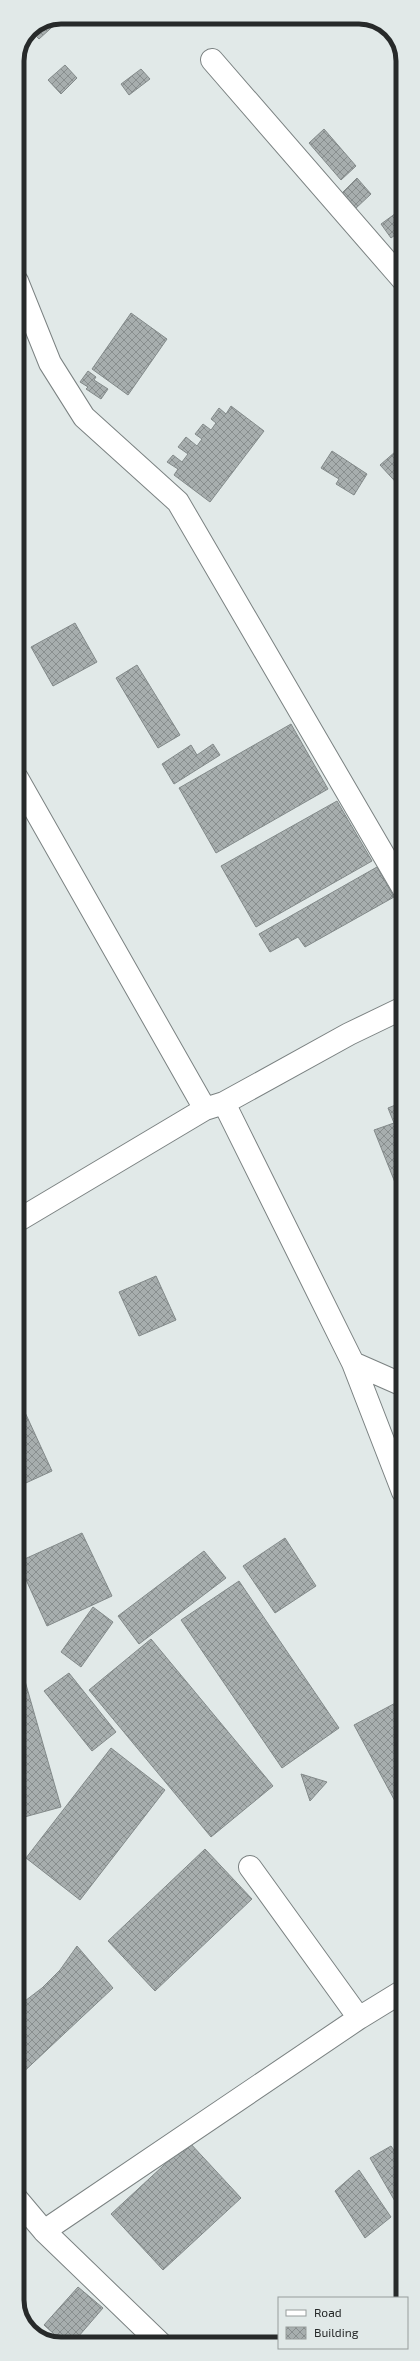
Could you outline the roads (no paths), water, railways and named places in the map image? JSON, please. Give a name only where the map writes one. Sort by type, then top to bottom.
[{"type":"street","points":[[212,60],[396,272]]},
{"type":"street","points":[[24,298],[50,363],[84,417],[178,502],[396,876]]},
{"type":"street","points":[[24,790],[215,1106],[353,1363],[396,1474]]},
{"type":"street","points":[[24,1217],[215,1106],[349,1034],[396,1011]]},
{"type":"street","points":[[353,1363],[396,1382]]},
{"type":"street","points":[[250,1867],[359,2018]]},
{"type":"street","points":[[44,2231],[359,2018],[396,1996]]},
{"type":"street","points":[[24,2207],[44,2231],[154,2337]]}]
